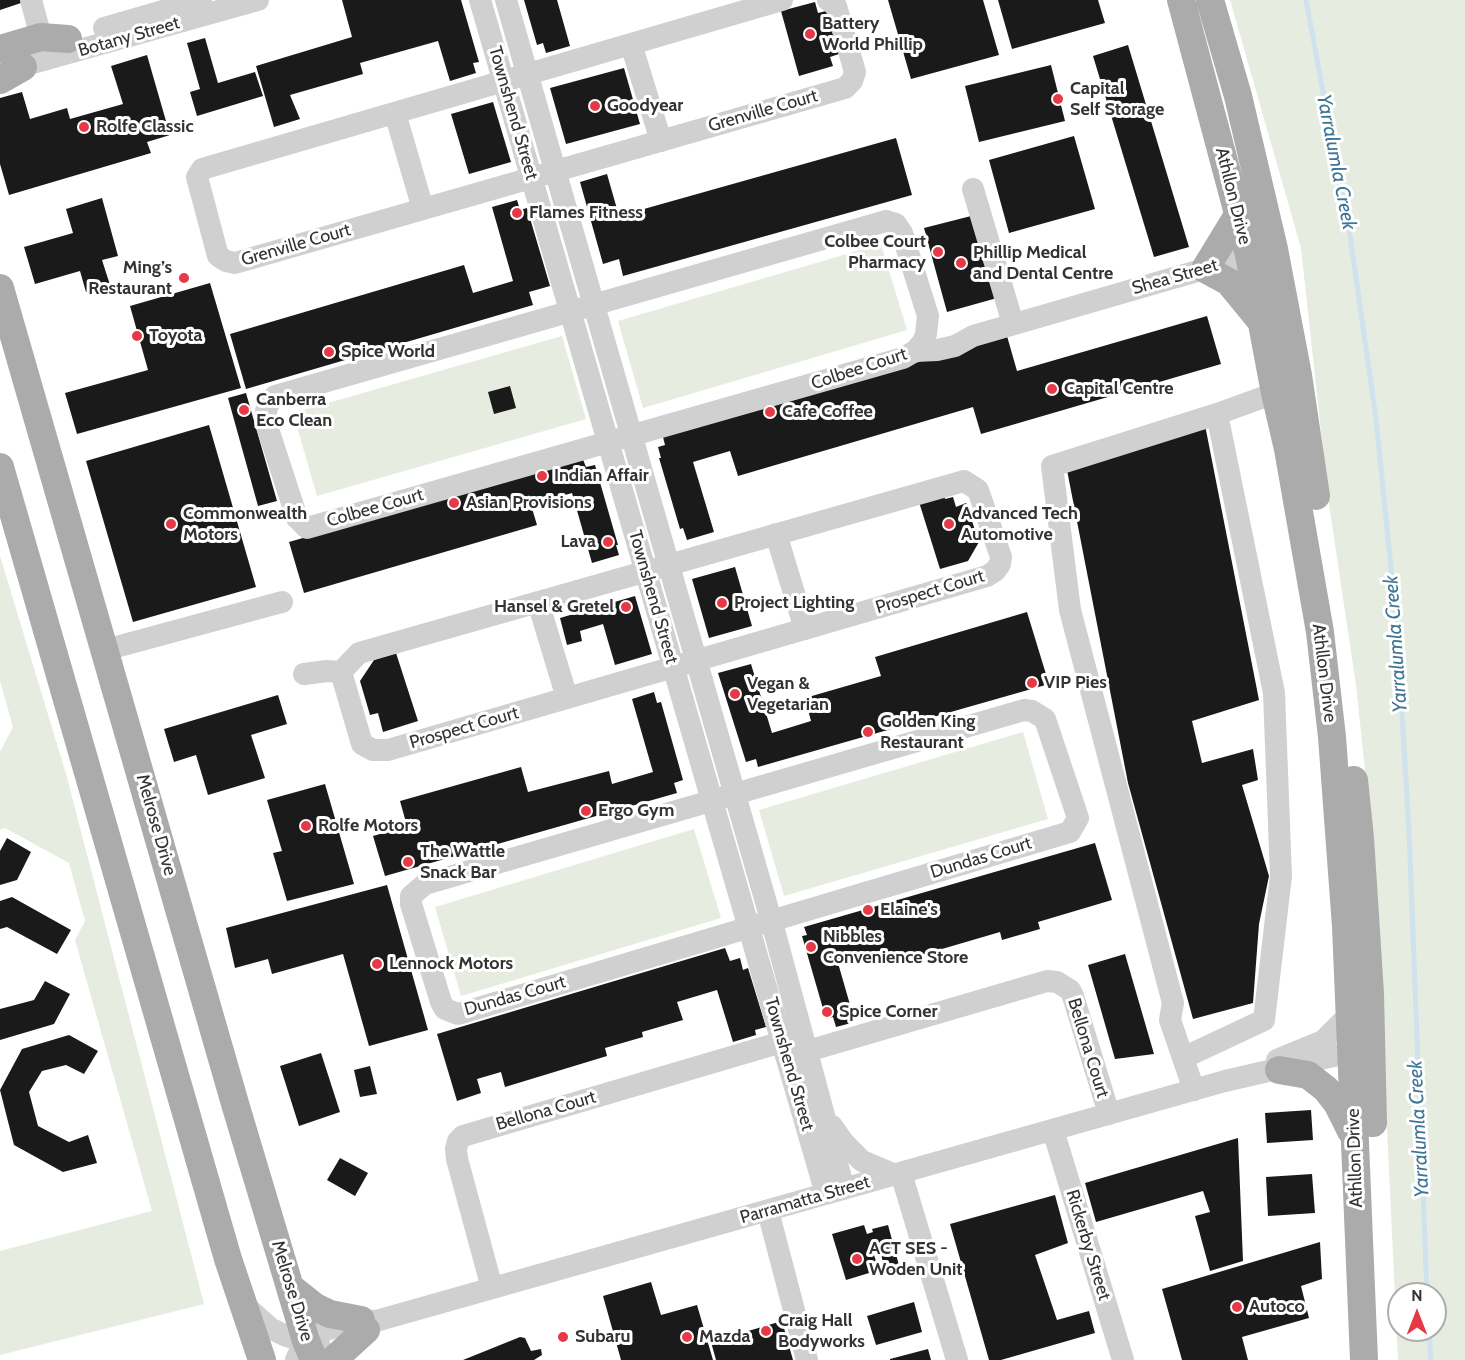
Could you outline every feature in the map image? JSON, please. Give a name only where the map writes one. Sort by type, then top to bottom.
[{"type":"main road","name":"Athllon Drive","points":[[1181,0],[1238,215],[1261,252],[1298,375],[1336,631],[1360,838],[1370,994],[1375,1222],[1382,1360]]},
{"type":"main road","name":"Athllon Drive","points":[[1210,0],[1238,96],[1261,252],[1262,322],[1288,449],[1320,632],[1332,737],[1346,926],[1364,1360]]},
{"type":"main road","points":[[0,48],[55,38]]},
{"type":"main road","points":[[1238,215],[1205,269],[1229,282],[1262,322]]},
{"type":"main road","name":"Melrose Drive","points":[[0,288],[290,1287],[305,1354]]},
{"type":"main road","points":[[0,467],[224,1247],[262,1360]]},
{"type":"main road","points":[[1351,1052],[1360,1044],[1363,1017],[1370,994]]},
{"type":"main road","points":[[1279,1070],[1308,1075],[1326,1089],[1337,1102],[1355,1138]]},
{"type":"main road","points":[[290,1287],[330,1314],[367,1324],[333,1360]]},
{"type":"street","points":[[31,0],[55,38]]},
{"type":"street","name":"Botany Street","points":[[6,70],[201,0]]},
{"type":"street","name":"Botany Street","points":[[6,70],[55,38],[176,10],[258,0]]},
{"type":"street","name":"Townshend Street","points":[[480,0],[749,927],[792,1050],[835,1192]]},
{"type":"street","name":"Townshend Street","points":[[506,0],[771,920],[792,1050],[825,1114],[852,1153],[862,1161],[898,1174]]},
{"type":"street","name":"Grenville Court","points":[[782,0],[202,169],[197,177],[218,256],[235,264],[845,88],[852,81],[855,72],[836,6],[828,0]]},
{"type":"street","points":[[631,44],[661,141]]},
{"type":"street","points":[[395,112],[423,209]]},
{"type":"street","points":[[973,189],[1013,324]]},
{"type":"street","name":"Colbee Court","points":[[886,221],[896,224],[902,233],[928,316],[923,342],[915,351],[903,358],[307,528],[297,518],[266,420],[266,411],[275,396],[570,312],[886,221]]},
{"type":"street","name":"Shea Street","points":[[915,351],[937,350],[955,345],[974,336],[1013,324],[1261,252]]},
{"type":"street","name":"Shea Street","points":[[928,316],[938,329],[954,338],[974,336]]},
{"type":"street","points":[[1194,1090],[1170,1020],[1173,1003],[1070,610],[1052,466],[1275,393],[1298,375]]},
{"type":"street","points":[[1183,1058],[1264,1020],[1281,876],[1274,693],[1216,414]]},
{"type":"street","name":"Prospect Court","points":[[964,481],[978,490],[1001,557],[1000,564],[995,571],[987,576],[388,750],[373,750],[362,744],[341,672],[359,653],[669,565],[964,481]]},
{"type":"street","points":[[776,534],[805,629]]},
{"type":"street","points":[[105,650],[282,602]]},
{"type":"street","points":[[538,602],[567,698]]},
{"type":"street","points":[[304,674],[341,672]]},
{"type":"street","name":"Dundas Court","points":[[1024,710],[1032,711],[1045,719],[1078,818],[1070,832],[458,1014],[445,1009],[411,903],[411,896],[425,884],[712,800],[1024,710]]},
{"type":"street","name":"Bellona Court","points":[[492,1288],[456,1149],[458,1141],[463,1136],[1047,981],[1058,982],[1070,990],[1073,996],[1109,1114]]},
{"type":"street","name":"Parramatta Street","points":[[1235,1079],[1323,1041],[1350,1014]]},
{"type":"street","name":"Parramatta Street","points":[[305,1354],[313,1334],[367,1324],[1194,1090],[1351,1052]]},
{"type":"street","name":"Townshend Street","points":[[825,1114],[835,1192]]},
{"type":"street","name":"Rickerby Street","points":[[1053,1130],[1116,1356]]},
{"type":"street","points":[[898,1174],[957,1360]]},
{"type":"street","points":[[768,1210],[807,1360]]},
{"type":"street","points":[[242,1304],[270,1328],[284,1335],[305,1354]]},
{"type":"shaded area","points":[[1230,0],[1465,0],[1465,1360],[1398,1360],[1397,1342],[1447,1342],[1447,1282],[1394,1282],[1374,855],[1356,685],[1329,504],[1301,248]]},
{"type":"shaded area","points":[[881,244],[907,330],[643,408],[618,321]]},
{"type":"shaded area","points":[[562,336],[586,419],[317,496],[293,413]]},
{"type":"shaded area","points":[[0,556],[66,774],[204,1304],[0,1355],[0,1251],[152,1211],[75,940],[85,921],[69,863],[5,828],[0,830],[0,752],[13,727],[0,681]]},
{"type":"shaded area","points":[[1023,732],[1048,819],[784,896],[759,810]]},
{"type":"shaded area","points":[[694,829],[721,918],[461,996],[435,907]]},
{"type":"building","points":[[0,0],[20,0],[21,3],[0,10]]},
{"type":"building","points":[[342,0],[461,0],[479,62],[473,63],[476,73],[450,81],[438,41],[360,63],[363,74],[290,95],[300,119],[274,127],[256,66],[352,37]]},
{"type":"building","points":[[524,0],[557,0],[570,46],[546,53],[543,43],[537,45]]},
{"type":"building","points":[[888,0],[983,0],[999,55],[911,79]]},
{"type":"building","points":[[998,0],[1098,0],[1105,23],[1012,49]]},
{"type":"building","name":"Battery World Phillip","points":[[815,2],[818,13],[826,11],[839,54],[830,57],[833,66],[799,76],[781,11]]},
{"type":"building","points":[[205,38],[218,83],[255,72],[263,96],[197,116],[190,92],[200,89],[187,43]]},
{"type":"building","points":[[1128,45],[1189,247],[1154,257],[1093,56]]},
{"type":"building","name":"Rolfe Classic","points":[[147,55],[170,135],[147,142],[151,153],[9,195],[0,164],[0,98],[22,92],[30,119],[67,108],[70,119],[123,104],[111,66]]},
{"type":"building","points":[[1051,65],[1065,121],[979,142],[965,86]]},
{"type":"building","name":"Goodyear","points":[[624,68],[640,124],[566,144],[550,88]]},
{"type":"building","points":[[493,102],[511,162],[469,174],[451,114]]},
{"type":"building","points":[[1074,136],[1095,209],[1009,233],[989,160]]},
{"type":"building","points":[[896,138],[912,195],[623,276],[619,259],[603,264],[580,182],[607,174],[619,216]]},
{"type":"building","points":[[102,198],[118,256],[102,260],[110,285],[86,292],[80,271],[35,284],[24,247],[73,233],[66,209]]},
{"type":"building","points":[[517,200],[520,210],[527,208],[550,286],[529,292],[533,305],[246,389],[230,334],[464,265],[473,293],[513,281],[492,207]]},
{"type":"building","name":"Phillip Medical and Dental Centre","points":[[975,215],[997,298],[947,312],[924,228]]},
{"type":"building","points":[[210,283],[241,388],[77,434],[65,393],[148,370],[130,306]]},
{"type":"building","points":[[1207,316],[1221,364],[981,434],[973,407],[738,476],[730,451],[693,462],[714,532],[687,540],[683,528],[680,529],[659,458],[661,458],[658,447],[665,445],[663,437],[1007,336],[1017,371]]},
{"type":"building","points":[[510,386],[516,408],[494,414],[488,392]]},
{"type":"building","points":[[246,393],[277,501],[258,506],[228,398]]},
{"type":"building","name":"Commonwealth Motors","points":[[209,425],[256,587],[133,622],[86,461]]},
{"type":"building","points":[[1205,425],[1259,700],[1192,721],[1202,763],[1253,749],[1258,780],[1242,785],[1269,876],[1259,924],[1253,1003],[1193,1019],[1128,783],[1066,465]]},
{"type":"building","points":[[582,457],[586,467],[595,465],[619,555],[592,563],[572,493],[531,505],[537,525],[304,593],[289,542]]},
{"type":"building","name":"Advanced Tech Automotive","points":[[944,495],[945,499],[953,497],[956,507],[966,503],[979,542],[968,561],[940,569],[919,502]]},
{"type":"building","name":"Project Lighting","points":[[735,567],[752,626],[709,638],[692,579]]},
{"type":"building","points":[[635,596],[652,654],[615,665],[603,624],[580,631],[582,641],[567,645],[560,618]]},
{"type":"building","points":[[1027,612],[1049,684],[758,767],[756,759],[746,762],[718,673],[751,664],[772,733],[811,721],[805,698],[881,676],[875,657]]},
{"type":"building","points":[[396,653],[418,721],[383,732],[378,713],[370,715],[360,681],[374,660]]},
{"type":"building","points":[[654,692],[657,703],[661,702],[683,780],[674,783],[677,793],[385,876],[373,836],[407,826],[400,801],[521,767],[528,792],[609,771],[612,784],[653,772],[632,699]]},
{"type":"building","points":[[278,695],[287,724],[251,735],[265,778],[208,795],[196,755],[174,762],[164,729]]},
{"type":"building","name":"Rolfe Motors","points":[[325,784],[354,884],[287,901],[273,853],[282,851],[267,800]]},
{"type":"building","points":[[7,838],[31,852],[17,880],[0,885],[0,851]]},
{"type":"building","points":[[1095,843],[1112,900],[1038,922],[1040,929],[1002,940],[1000,932],[884,966],[880,951],[838,963],[855,1022],[836,1027],[833,1017],[826,1019],[802,936],[807,935],[804,927]]},
{"type":"building","name":"Lennock Motors","points":[[387,885],[428,1030],[369,1046],[343,954],[272,974],[268,959],[235,968],[226,928]]},
{"type":"building","points":[[12,897],[71,930],[57,954],[7,927],[0,929],[0,901]]},
{"type":"building","points":[[725,948],[730,961],[740,958],[743,970],[748,968],[766,1027],[755,1030],[756,1035],[733,1042],[717,990],[677,1002],[683,1020],[642,1032],[643,1037],[605,1048],[607,1056],[505,1087],[501,1072],[477,1079],[481,1093],[457,1101],[437,1034]]},
{"type":"building","points":[[1125,954],[1154,1054],[1115,1059],[1088,965]]},
{"type":"building","points":[[45,981],[70,994],[54,1024],[0,1040],[0,1009],[34,1000]]},
{"type":"building","points":[[69,1035],[98,1051],[84,1074],[66,1065],[42,1071],[29,1092],[38,1126],[69,1142],[88,1135],[97,1163],[63,1172],[14,1145],[0,1090],[22,1049]]},
{"type":"building","points":[[321,1053],[340,1112],[299,1126],[280,1066]]},
{"type":"building","points":[[370,1066],[377,1094],[360,1097],[354,1070]]},
{"type":"building","points":[[1311,1110],[1313,1140],[1267,1143],[1265,1113]]},
{"type":"building","points":[[1238,1138],[1243,1261],[1210,1271],[1195,1216],[1210,1212],[1203,1191],[1096,1222],[1085,1183]]},
{"type":"building","points":[[340,1158],[368,1173],[355,1196],[327,1180]]},
{"type":"building","points":[[1312,1174],[1315,1213],[1268,1216],[1266,1177]]},
{"type":"building","points":[[1055,1195],[1068,1243],[1035,1255],[1057,1320],[1089,1311],[1095,1333],[1001,1360],[989,1360],[950,1224]]},
{"type":"building","name":"ACT SES - Woden Unit","points":[[864,1225],[867,1234],[873,1232],[872,1229],[888,1225],[900,1269],[886,1273],[880,1251],[872,1249],[879,1270],[846,1280],[832,1234]]},
{"type":"building","name":"Autoco","points":[[1320,1242],[1322,1279],[1301,1286],[1309,1318],[1242,1337],[1248,1360],[1182,1360],[1162,1289]]},
{"type":"building","points":[[651,1282],[661,1315],[697,1305],[713,1360],[621,1360],[603,1296]]},
{"type":"building","name":"ACT SES - Woden Unit","points":[[914,1302],[922,1332],[876,1345],[867,1316]]},
{"type":"building","name":"Craig Hall Bodyworks","points":[[782,1321],[793,1360],[716,1360],[711,1342]]},
{"type":"building","points":[[520,1337],[525,1338],[531,1351],[541,1349],[542,1355],[534,1360],[463,1360]]},
{"type":"building","points":[[928,1349],[931,1360],[890,1360],[890,1359]]},
{"type":"waterway","name":"Yarralumla Creek","points":[[1306,0],[1350,236],[1376,419],[1397,628],[1409,832],[1427,1282]]},
{"type":"waterway","name":"Yarralumla Creek","points":[[1430,1342],[1431,1360]]},
{"type":"place","name":"Battery World Phillip","points":[[810,34]]},
{"type":"place","name":"Capital Self Storage","points":[[1058,99]]},
{"type":"place","name":"Goodyear","points":[[595,106]]},
{"type":"place","name":"Rolfe Classic","points":[[84,127]]},
{"type":"place","name":"Flames Fitness","points":[[517,213]]},
{"type":"place","name":"Colbee Court Pharmacy","points":[[938,252]]},
{"type":"place","name":"Phillip Medical and Dental Centre","points":[[961,263]]},
{"type":"place","name":"Ming’s Restaurant","points":[[184,278]]},
{"type":"place","name":"Toyota","points":[[137,336]]},
{"type":"place","name":"Spice World","points":[[329,352]]},
{"type":"place","name":"Capital Centre","points":[[1052,389]]},
{"type":"place","name":"Canberra Eco Clean","points":[[244,410]]},
{"type":"place","name":"Cafe Coffee","points":[[770,412]]},
{"type":"place","name":"Indian Affair","points":[[542,476]]},
{"type":"place","name":"Asian Provisions","points":[[454,503]]},
{"type":"place","name":"Commonwealth Motors","points":[[171,524]]},
{"type":"place","name":"Advanced Tech Automotive","points":[[949,524]]},
{"type":"place","name":"Lava","points":[[608,542]]},
{"type":"place","name":"Project Lighting","points":[[722,603]]},
{"type":"place","name":"Hansel & Gretel","points":[[626,607]]},
{"type":"place","name":"VIP Pies","points":[[1032,683]]},
{"type":"place","name":"Vegan & Vegetarian","points":[[735,694]]},
{"type":"place","name":"Golden King Restaurant","points":[[868,732]]},
{"type":"place","name":"Ergo Gym","points":[[586,811]]},
{"type":"place","name":"Rolfe Motors","points":[[306,826]]},
{"type":"place","name":"The Wattle Snack Bar","points":[[408,862]]},
{"type":"place","name":"Elaine's","points":[[868,910]]},
{"type":"place","name":"Nibbles Convenience Store","points":[[811,947]]},
{"type":"place","name":"Lennock Motors","points":[[377,964]]},
{"type":"place","name":"Spice Corner","points":[[827,1012]]},
{"type":"place","name":"ACT SES - Woden Unit","points":[[857,1259]]},
{"type":"place","name":"Autoco","points":[[1237,1307]]},
{"type":"place","name":"Craig Hall Bodyworks","points":[[766,1331]]},
{"type":"place","name":"Subaru","points":[[563,1337]]},
{"type":"place","name":"Mazda","points":[[687,1337]]}]
